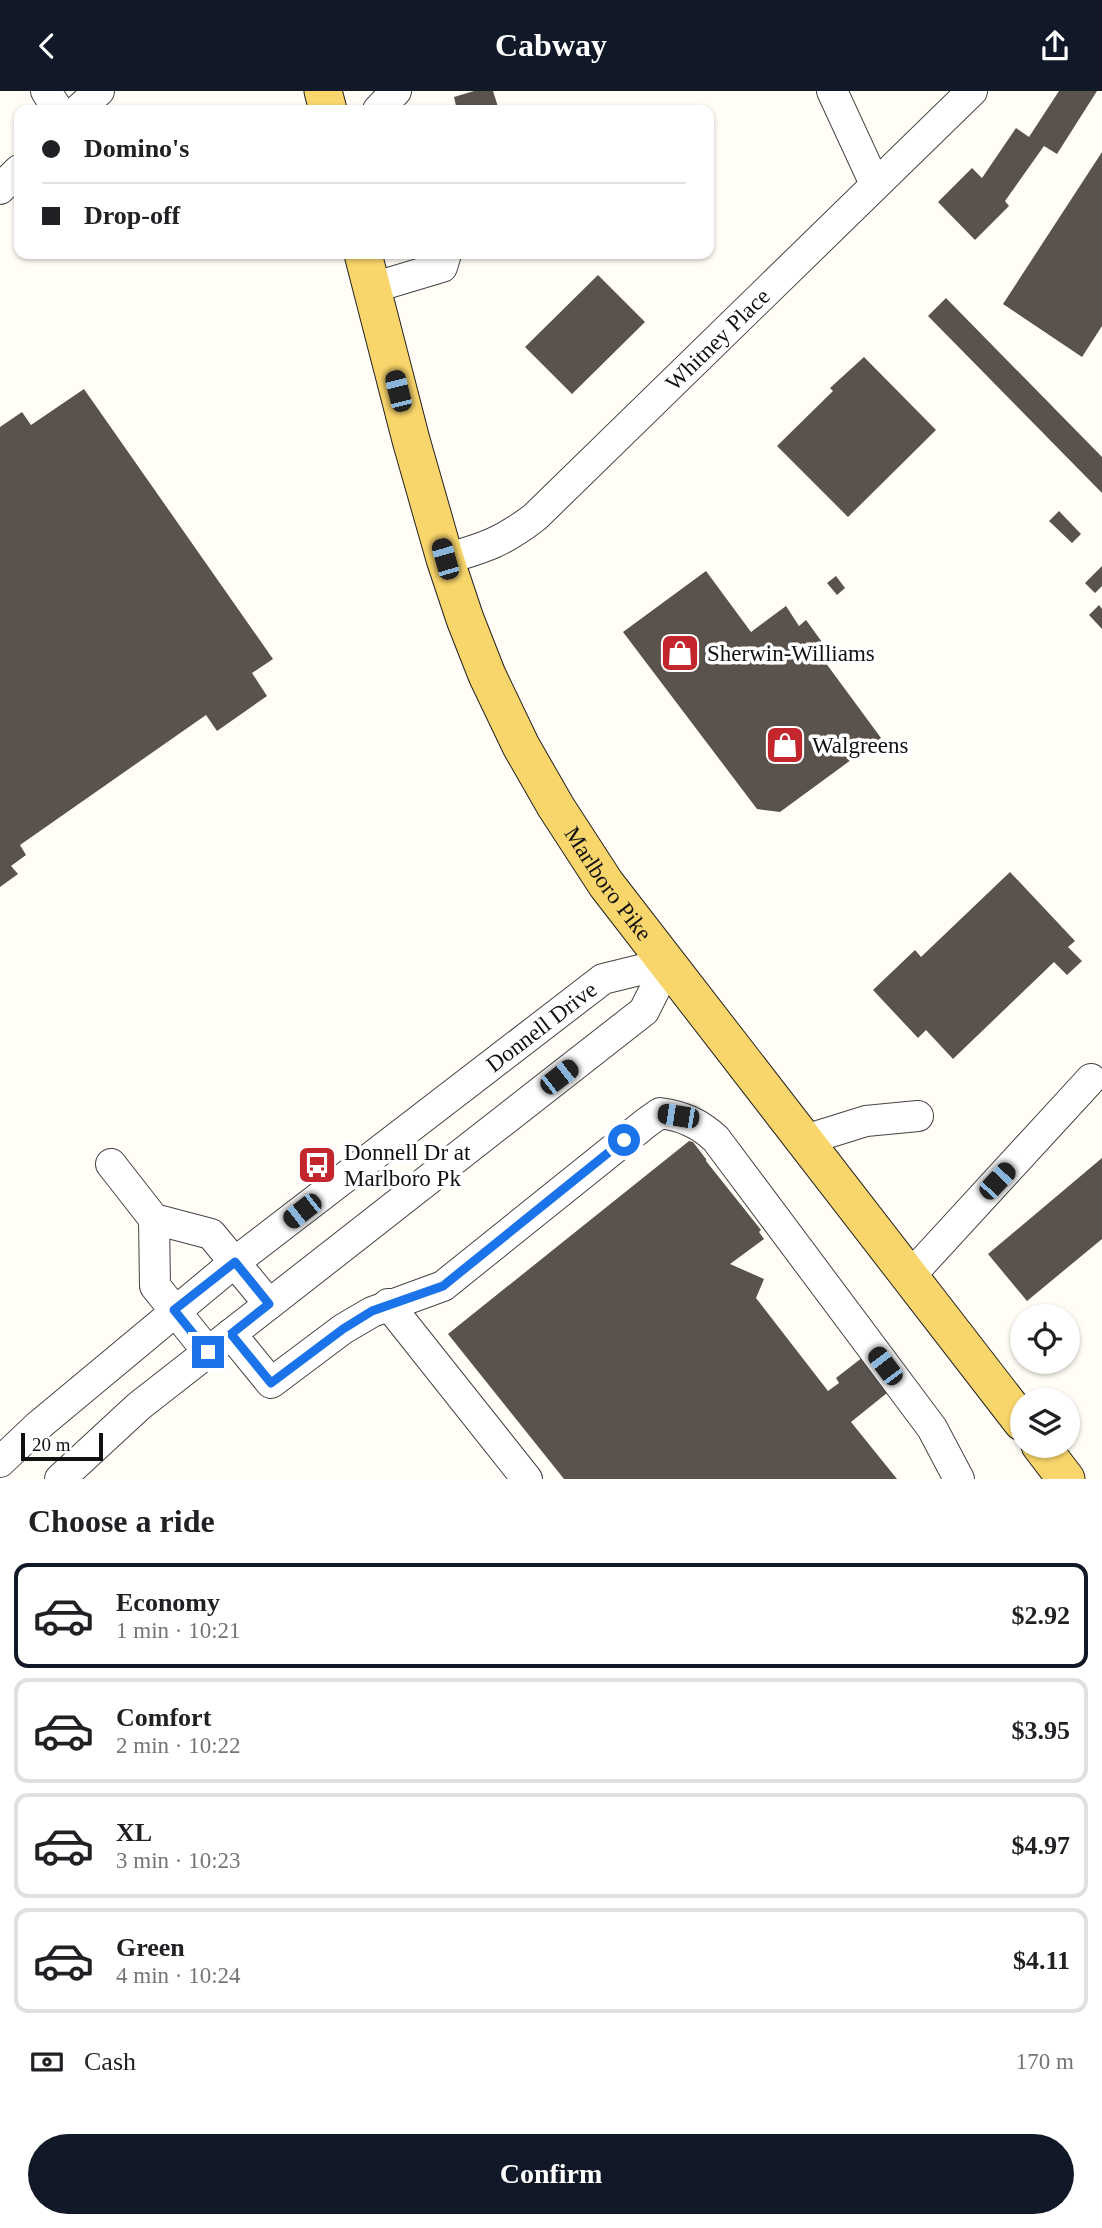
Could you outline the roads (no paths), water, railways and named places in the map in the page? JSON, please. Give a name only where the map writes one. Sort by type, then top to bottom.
[{"type":"main road","name":"Marlboro Pike","points":[[368,271],[411,440],[445,559],[487,675],[521,746],[556,807],[606,884],[1010,1406]]},
{"type":"main road","points":[[1050,1458],[1066,1479]]},
{"type":"street","points":[[84,105],[99,91]]},
{"type":"street","points":[[383,105],[396,91]]},
{"type":"street","points":[[832,91],[875,184]]},
{"type":"street","name":"Whitney Place","points":[[445,559],[487,547],[512,535],[535,517],[972,91]]},
{"type":"street","points":[[0,188],[14,175]]},
{"type":"street","points":[[368,271],[442,267],[444,259]]},
{"type":"street","points":[[61,1479],[139,1406],[644,1011],[668,963]]},
{"type":"street","name":"Donnell Drive","points":[[0,1462],[38,1426],[174,1310],[603,979],[668,963]]},
{"type":"street","points":[[910,1276],[1091,1079]]},
{"type":"street","points":[[231,1334],[271,1383],[343,1329],[372,1311],[443,1286],[646,1123],[660,1113],[678,1116],[694,1122],[716,1139],[932,1428],[959,1479]]},
{"type":"street","points":[[805,1140],[866,1121],[918,1116]]},
{"type":"street","points":[[111,1164],[154,1219],[155,1286],[208,1352]]},
{"type":"street","points":[[154,1219],[211,1234],[269,1304]]},
{"type":"street","points":[[388,1304],[527,1479]]},
{"type":"place","name":"Sherwin-Williams","points":[[680,653]]},
{"type":"place","name":"Walgreens","points":[[785,745]]},
{"type":"place","name":"Donnell Dr at Marlboro Pk","points":[[317,1165]]}]
